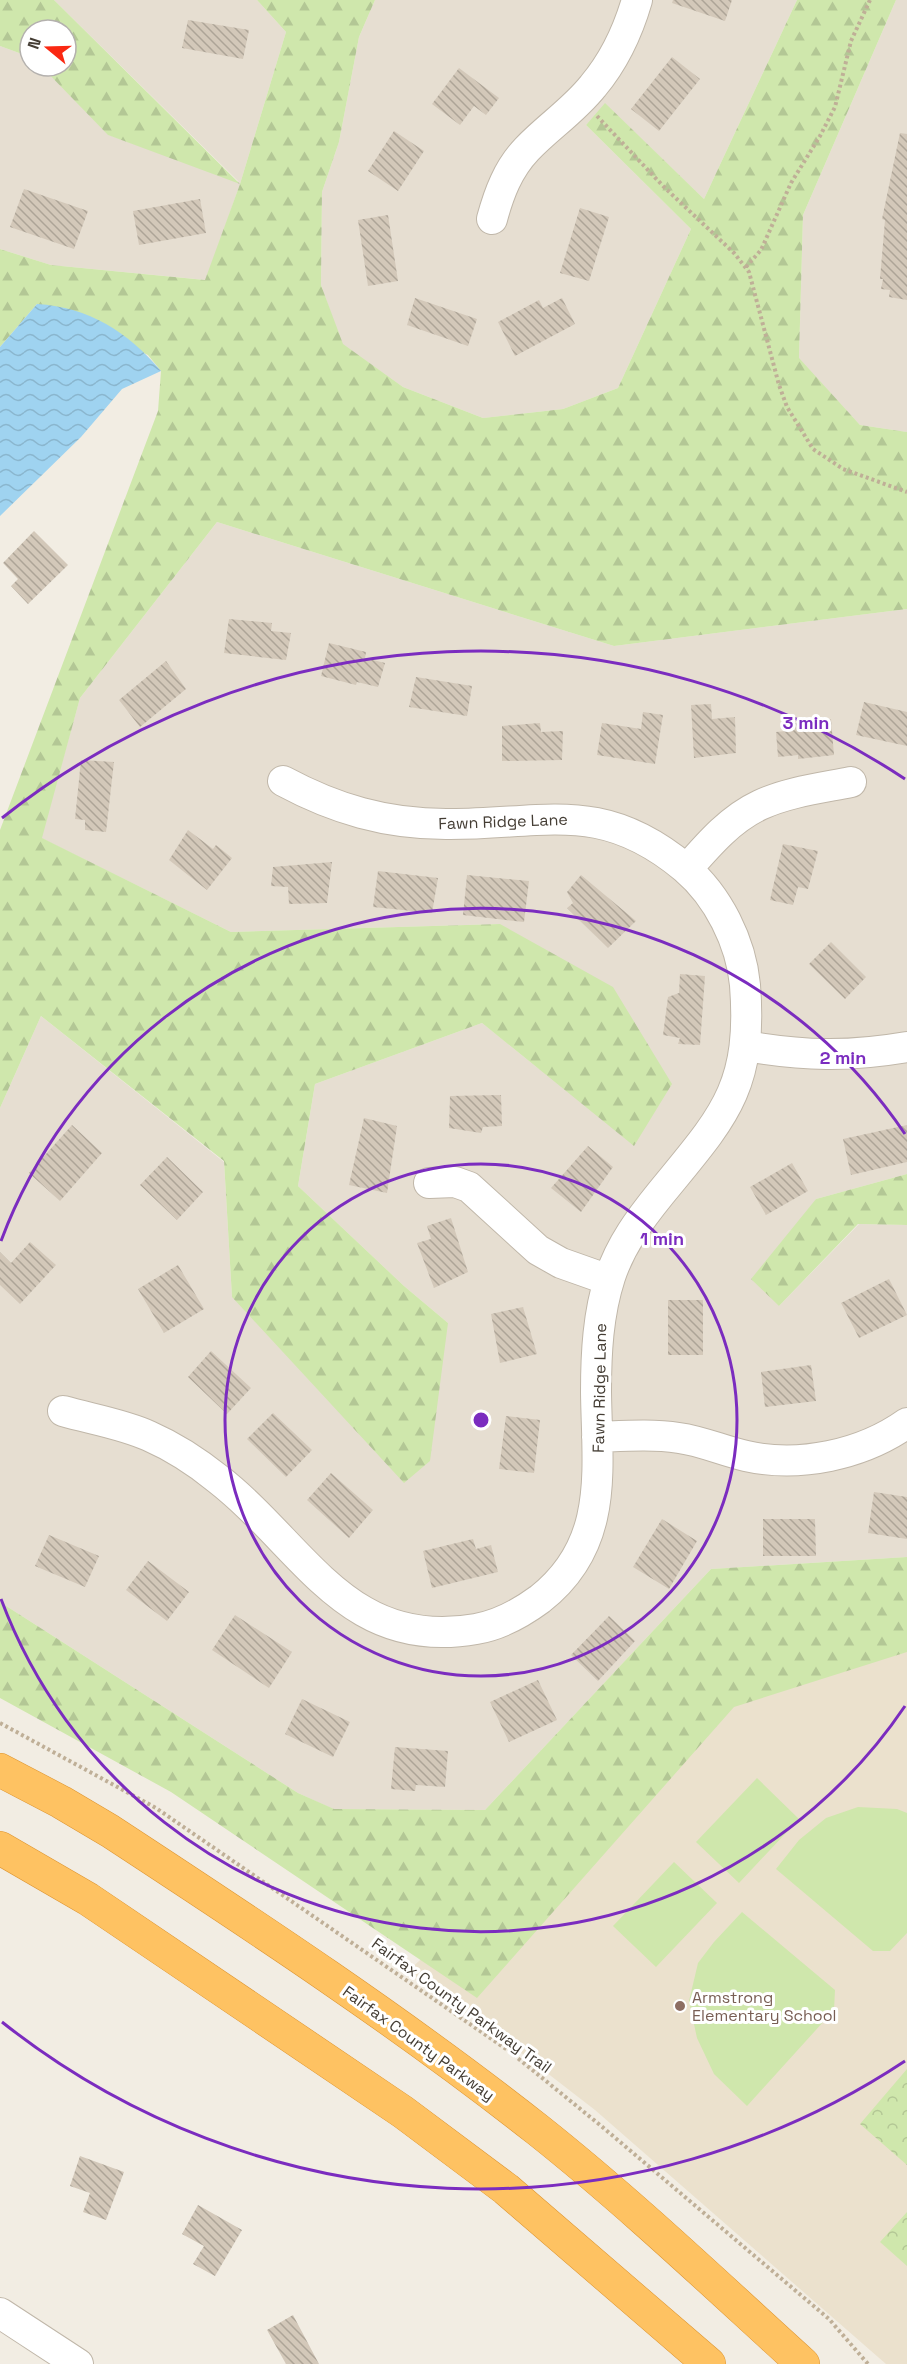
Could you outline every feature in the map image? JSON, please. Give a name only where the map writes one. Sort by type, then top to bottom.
[{"type":"highway","name":"Fairfax County Parkway","points":[[0,1770],[62,1802],[110,1831],[428,2046],[592,2175],[803,2364]]},
{"type":"highway","points":[[0,1848],[88,1899],[404,2112],[506,2189],[709,2364]]},
{"type":"street","points":[[492,219],[499,194],[510,171],[527,149],[582,99],[595,84],[615,54],[631,21],[637,0]]},
{"type":"street","name":"Fawn Ridge Lane","points":[[63,1411],[147,1435],[186,1456],[220,1480],[342,1598],[366,1615],[393,1626],[424,1632],[453,1633],[499,1623],[525,1610],[549,1592],[568,1570],[583,1545],[593,1518],[598,1489],[597,1344],[600,1315],[619,1253],[633,1227],[715,1127],[731,1100],[746,1046],[747,1017],[744,972],[734,939],[720,911],[703,887],[687,870],[651,843],[621,829],[589,820],[559,818],[445,824],[399,821],[351,812],[315,798],[283,781]]},
{"type":"street","points":[[687,870],[717,836],[737,819],[761,805],[793,794],[851,782]]},
{"type":"street","points":[[746,1046],[790,1054],[824,1056],[907,1047]]},
{"type":"street","points":[[429,1183],[455,1182],[469,1187],[538,1250],[561,1263],[609,1280]]},
{"type":"street","points":[[597,1437],[648,1435],[681,1438],[746,1456],[774,1460],[806,1460],[863,1445],[907,1423]]},
{"type":"street","points":[[0,2313],[78,2364]]},
{"type":"path","points":[[746,267],[761,250],[791,183],[835,107],[851,41],[870,0]]},
{"type":"path","points":[[582,99],[625,148],[750,272],[779,385],[787,407],[813,449],[843,469],[907,492]]},
{"type":"path","name":"Fairfax County Parkway Trail","points":[[0,1723],[156,1808],[509,2051],[829,2319],[868,2364]]},
{"type":"shaded area","points":[[54,0],[257,0],[286,32],[240,184],[206,280],[51,265],[0,249],[0,46],[18,53],[18,78],[53,78],[109,135],[239,182],[78,24],[78,18],[72,18]]},
{"type":"shaded area","points":[[375,0],[797,0],[704,199],[605,104],[586,125],[691,229],[618,388],[563,409],[483,418],[403,387],[342,344],[321,285],[322,192],[339,142],[359,37]]},
{"type":"shaded area","points":[[896,0],[907,0],[907,432],[860,425],[799,359],[803,215]]},
{"type":"shaded area","points":[[217,522],[614,646],[907,609],[907,1174],[816,1199],[779,1306],[859,1224],[907,1225],[907,1557],[711,1569],[485,1810],[333,1809],[298,1793],[0,1602],[0,1108],[41,1016],[224,1162],[232,1297],[448,1323],[404,1286],[298,1186],[315,1084],[482,1023],[539,1069],[500,924],[231,932],[41,838],[80,698]]},
{"type":"shaded area","name":"Armstrong Elementary School","points":[[907,1636],[907,2364],[886,2364],[595,2110],[502,2038],[406,1973],[719,1684]]},
{"type":"green space","points":[[0,0],[54,0],[72,18],[18,18],[18,53],[0,46]]},
{"type":"green space","points":[[257,0],[375,0],[359,37],[339,142],[322,192],[321,285],[343,344],[403,387],[483,418],[563,409],[618,388],[691,229],[586,125],[605,103],[704,199],[797,0],[896,0],[803,215],[799,358],[860,425],[907,432],[907,609],[614,646],[217,522],[80,698],[42,838],[231,932],[500,924],[613,987],[672,1084],[634,1146],[482,1023],[315,1084],[298,1186],[404,1286],[448,1323],[430,1461],[404,1483],[232,1297],[224,1161],[41,1016],[0,1108],[0,830],[158,411],[161,371],[148,355],[37,304],[0,347],[0,249],[51,265],[205,280],[240,184],[286,32]]},
{"type":"green space","points":[[78,24],[240,184],[108,135],[53,78],[78,78]]},
{"type":"green space","points":[[907,1174],[907,1225],[858,1224],[779,1306],[751,1279],[816,1199]]},
{"type":"green space","points":[[907,1557],[907,1652],[734,1707],[477,1998],[171,1792],[0,1698],[0,1602],[298,1793],[334,1809],[485,1810],[711,1569]]},
{"type":"green space","points":[[757,1778],[799,1819],[739,1883],[696,1842]]},
{"type":"green space","points":[[858,1807],[897,1809],[907,1813],[907,1933],[890,1951],[873,1951],[776,1869],[799,1840],[826,1818]]},
{"type":"green space","points":[[674,1862],[717,1903],[656,1967],[613,1926]]},
{"type":"green space","points":[[742,1912],[835,1990],[834,2010],[747,2106],[714,2074],[697,2038],[689,2001],[698,1963]]},
{"type":"green space","points":[[907,2069],[907,2165],[860,2124]]},
{"type":"green space","points":[[907,2212],[907,2266],[880,2242]]},
{"type":"water","points":[[37,304],[74,310],[106,324],[135,344],[161,371],[122,389],[81,437],[0,516],[0,347]]},
{"type":"building","points":[[673,0],[732,0],[725,21],[672,3]]},
{"type":"building","points":[[188,20],[249,30],[243,59],[182,48]]},
{"type":"building","points":[[672,57],[700,79],[659,131],[631,109]]},
{"type":"building","points":[[459,68],[499,98],[486,115],[474,106],[460,125],[432,104]]},
{"type":"building","points":[[394,131],[424,151],[398,191],[368,171]]},
{"type":"building","points":[[900,133],[907,134],[907,300],[889,297],[890,290],[881,289],[883,279],[880,279],[885,220],[882,219]]},
{"type":"building","points":[[24,189],[88,211],[74,249],[10,227]]},
{"type":"building","points":[[200,199],[206,233],[139,245],[133,211]]},
{"type":"building","points":[[580,208],[609,217],[589,281],[560,273]]},
{"type":"building","points":[[388,215],[398,281],[368,286],[358,220]]},
{"type":"building","points":[[415,298],[477,319],[468,346],[407,325]]},
{"type":"building","points":[[562,298],[575,324],[515,356],[498,322],[539,300],[543,308]]},
{"type":"building","points":[[34,531],[68,565],[28,604],[11,586],[18,579],[3,563]]},
{"type":"building","points":[[229,619],[272,623],[271,631],[291,633],[286,660],[224,653]]},
{"type":"building","points":[[329,643],[366,652],[365,658],[385,663],[378,687],[357,682],[356,685],[321,676]]},
{"type":"building","points":[[166,661],[186,689],[140,727],[119,700]]},
{"type":"building","points":[[416,677],[472,686],[467,716],[409,707]]},
{"type":"building","points":[[864,702],[907,712],[907,746],[856,735]]},
{"type":"building","points":[[711,704],[712,719],[735,717],[736,753],[694,758],[691,705]]},
{"type":"building","points":[[643,712],[663,715],[655,764],[597,755],[602,723],[641,729]]},
{"type":"building","points":[[831,719],[834,755],[798,759],[798,755],[778,757],[776,732],[795,730],[795,723]]},
{"type":"building","points":[[540,723],[541,732],[563,731],[562,760],[502,761],[502,726]]},
{"type":"building","points":[[81,760],[114,762],[106,832],[85,830],[85,820],[75,819]]},
{"type":"building","points":[[188,830],[213,849],[216,845],[232,858],[207,890],[169,860]]},
{"type":"building","points":[[783,844],[818,851],[808,889],[798,887],[793,905],[770,900]]},
{"type":"building","points":[[332,862],[327,903],[289,904],[288,887],[271,886],[273,867]]},
{"type":"building","points":[[378,871],[438,878],[432,913],[373,907]]},
{"type":"building","points":[[467,875],[529,881],[524,922],[463,915]]},
{"type":"building","points":[[581,875],[636,921],[608,948],[567,908],[573,903],[567,892]]},
{"type":"building","points":[[831,942],[866,977],[845,999],[809,964]]},
{"type":"building","points":[[680,974],[705,976],[700,1045],[678,1044],[680,1038],[663,1035],[668,997],[679,993]]},
{"type":"building","points":[[501,1095],[502,1126],[483,1127],[481,1133],[449,1128],[450,1096]]},
{"type":"building","points":[[364,1118],[397,1126],[387,1193],[349,1185]]},
{"type":"building","points":[[72,1125],[102,1153],[60,1201],[29,1173]]},
{"type":"building","points":[[907,1125],[907,1162],[851,1175],[843,1139]]},
{"type":"building","points":[[588,1146],[613,1167],[581,1212],[551,1188]]},
{"type":"building","points":[[167,1157],[203,1192],[177,1220],[140,1185]]},
{"type":"building","points":[[792,1163],[808,1191],[766,1215],[750,1187]]},
{"type":"building","points":[[451,1218],[468,1272],[434,1288],[417,1243],[431,1239],[427,1226]]},
{"type":"building","points":[[30,1242],[56,1265],[20,1304],[0,1285],[0,1252],[11,1263]]},
{"type":"building","points":[[178,1265],[204,1309],[164,1333],[138,1289]]},
{"type":"building","points":[[889,1279],[907,1315],[859,1338],[841,1303]]},
{"type":"building","points":[[668,1300],[703,1300],[703,1355],[668,1355]]},
{"type":"building","points":[[523,1307],[537,1354],[500,1363],[491,1314]]},
{"type":"building","points":[[211,1351],[251,1388],[227,1414],[188,1377]]},
{"type":"building","points":[[811,1365],[816,1401],[765,1407],[761,1372]]},
{"type":"building","points":[[273,1413],[312,1450],[286,1477],[247,1439]]},
{"type":"building","points":[[506,1416],[540,1420],[534,1473],[499,1469]]},
{"type":"building","points":[[331,1473],[373,1510],[349,1538],[307,1500]]},
{"type":"building","points":[[874,1492],[907,1497],[907,1539],[868,1533]]},
{"type":"building","points":[[662,1519],[697,1541],[669,1589],[633,1567]]},
{"type":"building","points":[[763,1519],[815,1519],[816,1556],[763,1556]]},
{"type":"building","points":[[49,1535],[99,1556],[85,1587],[35,1566]]},
{"type":"building","points":[[473,1539],[476,1549],[491,1545],[498,1572],[432,1588],[423,1551]]},
{"type":"building","points":[[148,1561],[189,1592],[167,1621],[126,1590]]},
{"type":"building","points":[[235,1615],[292,1652],[269,1688],[212,1650]]},
{"type":"building","points":[[609,1616],[635,1641],[598,1681],[571,1655]]},
{"type":"building","points":[[538,1680],[557,1720],[509,1742],[490,1702]]},
{"type":"building","points":[[302,1699],[350,1722],[333,1757],[285,1734]]},
{"type":"building","points":[[395,1747],[448,1751],[445,1787],[416,1785],[415,1791],[391,1789]]},
{"type":"building","points":[[80,2156],[124,2172],[106,2220],[83,2212],[90,2193],[70,2186]]},
{"type":"building","points":[[198,2205],[242,2230],[215,2276],[193,2264],[204,2246],[182,2234]]},
{"type":"building","points":[[293,2315],[319,2364],[286,2364],[267,2330]]},
{"type":"place","name":"Armstrong Elementary School","points":[[680,2006]]}]
